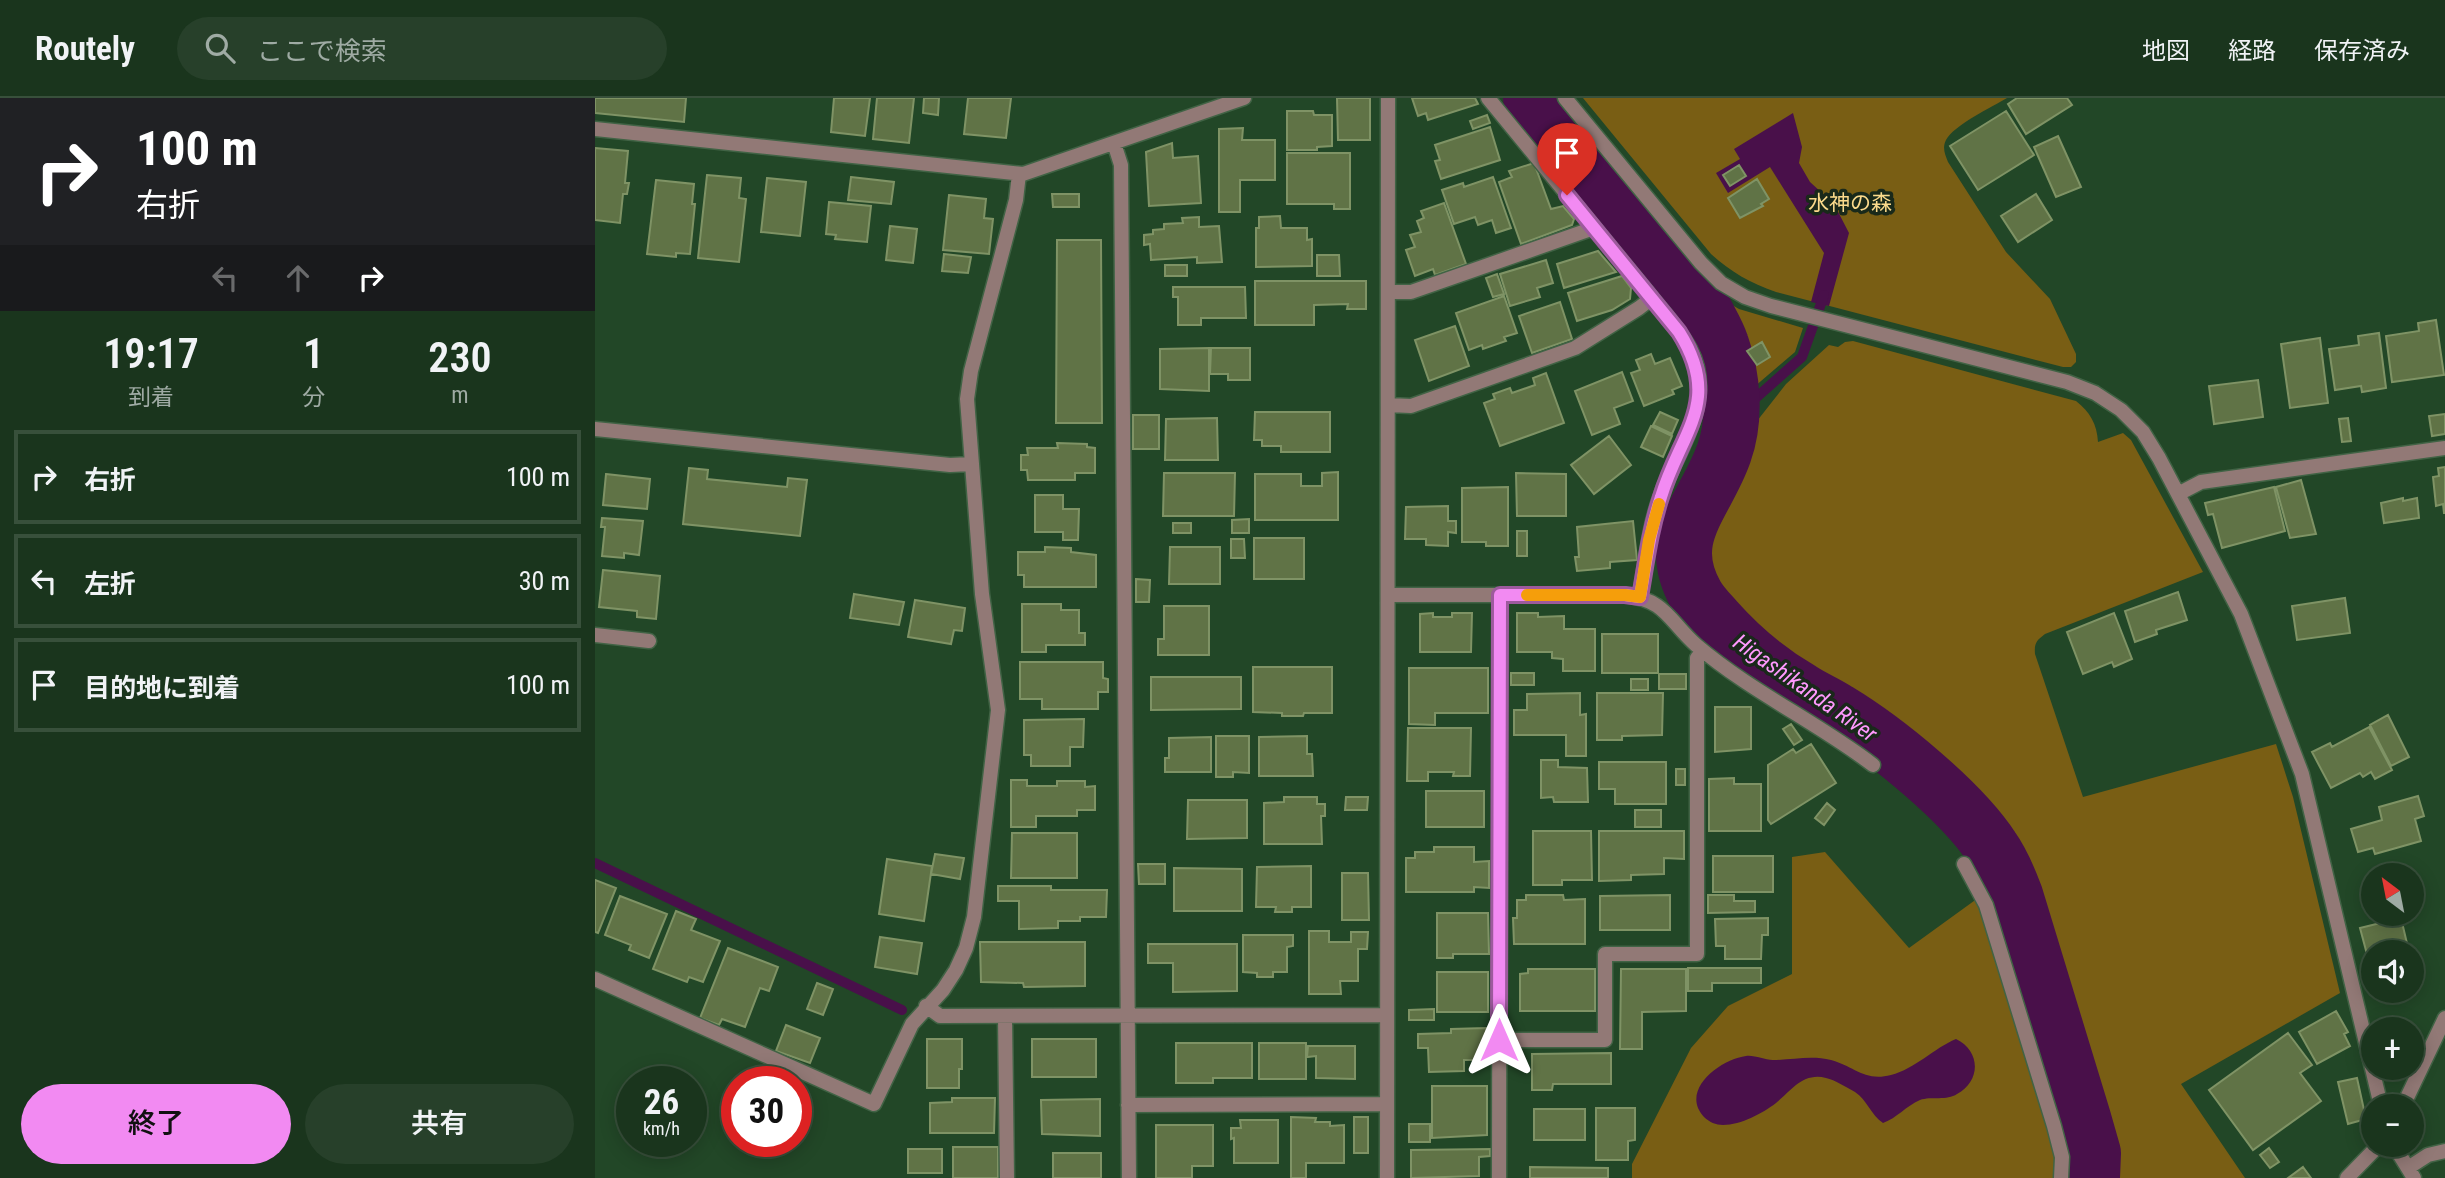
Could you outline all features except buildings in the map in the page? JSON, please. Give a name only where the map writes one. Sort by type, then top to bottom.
[{"type":"street","points":[[595,129],[1019,174],[1244,98]]},
{"type":"street","points":[[1387,1178],[1388,98]]},
{"type":"street","points":[[1488,98],[1679,332],[1692,352],[1699,374],[1699,398],[1694,421],[1662,493],[1649,540],[1640,597]]},
{"type":"street","points":[[1565,98],[1700,264],[1721,283],[1745,297],[2067,382],[2095,393],[2121,410],[2143,432],[2241,614],[2302,774],[2378,1094]]},
{"type":"street","points":[[1114,143],[1121,165],[1129,1178]]},
{"type":"street","points":[[596,984],[874,1104],[912,1024],[943,990],[956,970],[966,948],[974,917],[998,710],[982,594],[967,399],[971,371],[1016,200],[1019,174]]},
{"type":"street","points":[[1388,292],[1411,292],[1594,228]]},
{"type":"street","points":[[1388,405],[1411,406],[1574,348],[1652,298]]},
{"type":"street","points":[[595,429],[950,465],[971,464]]},
{"type":"street","points":[[2178,494],[2201,482],[2445,448]]},
{"type":"street","points":[[1388,595],[1640,597],[1655,603],[1703,651],[1746,684],[1828,732],[1874,765]]},
{"type":"street","points":[[1499,1178],[1500,595]]},
{"type":"street","points":[[595,635],[649,640]]},
{"type":"street","points":[[1499,1040],[1605,1040],[1605,954],[1697,954],[1697,658],[1703,651]]},
{"type":"street","points":[[1964,864],[1986,905],[2054,1126],[2062,1157],[2061,1178]]},
{"type":"street","points":[[926,1006],[940,1017],[1387,1015]]},
{"type":"street","points":[[1005,1017],[1007,1178]]},
{"type":"street","points":[[2409,1094],[2445,1018]]},
{"type":"street","points":[[1128,1105],[1387,1104]]},
{"type":"street","points":[[2401,1157],[2411,1173],[2428,1155],[2445,1151]]},
{"type":"street","points":[[2347,1178],[2367,1157]]},
{"type":"green space","name":"水神の森","points":[[1583,98],[2007,98],[1950,134],[1944,146],[1945,154],[2006,252],[2050,299],[2076,354],[2076,362],[2071,367],[2063,367],[1776,292],[1749,281],[1711,254]]},
{"type":"green space","points":[[1704,289],[1739,309],[1803,328],[1795,352],[1740,399],[1733,355]]},
{"type":"green space","points":[[1853,341],[2076,401],[2092,419],[2098,442],[2123,433],[2131,440],[2203,572],[2045,634],[2037,642],[2035,654],[2083,797],[2276,744],[2293,797],[2340,993],[2181,1084],[2245,1178],[2106,1178],[2107,1152],[2097,1114],[2028,890],[2006,844],[1979,809],[1938,770],[1874,719],[1764,645],[1725,609],[1703,580],[1698,561],[1699,538],[1757,421],[1786,384],[1829,345],[1838,347]]},
{"type":"green space","points":[[1825,852],[1909,948],[1996,885],[2070,1122],[2079,1155],[2078,1178],[1632,1178],[1632,1164],[1691,1048],[1728,1006],[1792,974],[1792,857]]},
{"type":"shaded area","points":[[1793,113],[1802,147],[1799,163],[1810,182],[1834,204],[1849,233],[1829,306],[1811,302],[1824,253],[1770,167],[1728,193],[1716,173],[1740,159],[1734,149]]},
{"type":"shaded area","points":[[1956,1039],[1964,1044],[1974,1058],[1974,1074],[1965,1088],[1949,1097],[1920,1100],[1883,1123],[1855,1092],[1833,1080],[1818,1077],[1804,1080],[1765,1111],[1737,1123],[1713,1123],[1704,1117],[1698,1107],[1697,1096],[1706,1078],[1736,1058],[1749,1056],[1773,1060],[1824,1059],[1866,1075],[1882,1077],[1908,1068]]},
{"type":"waterway","name":"Higashikanda River","points":[[1531,98],[1705,311],[1721,344],[1730,384],[1730,427],[1724,453],[1686,538],[1684,556],[1687,574],[1696,595],[1725,630],[1767,667],[1857,723],[1922,773],[1962,811],[1992,848],[2015,895],[2083,1118],[2093,1153],[2092,1178]]},
{"type":"waterway","points":[[1731,420],[1802,357],[1824,295]]},
{"type":"waterway","points":[[595,863],[902,1010]]},
{"type":"slow traffic","points":[[1527,595],[1640,597],[1649,540],[1659,504]]},
{"type":"route","points":[[1499,1040],[1500,595],[1640,597],[1649,540],[1662,493],[1694,421],[1699,398],[1699,374],[1692,352],[1679,332],[1567,195]]}]
